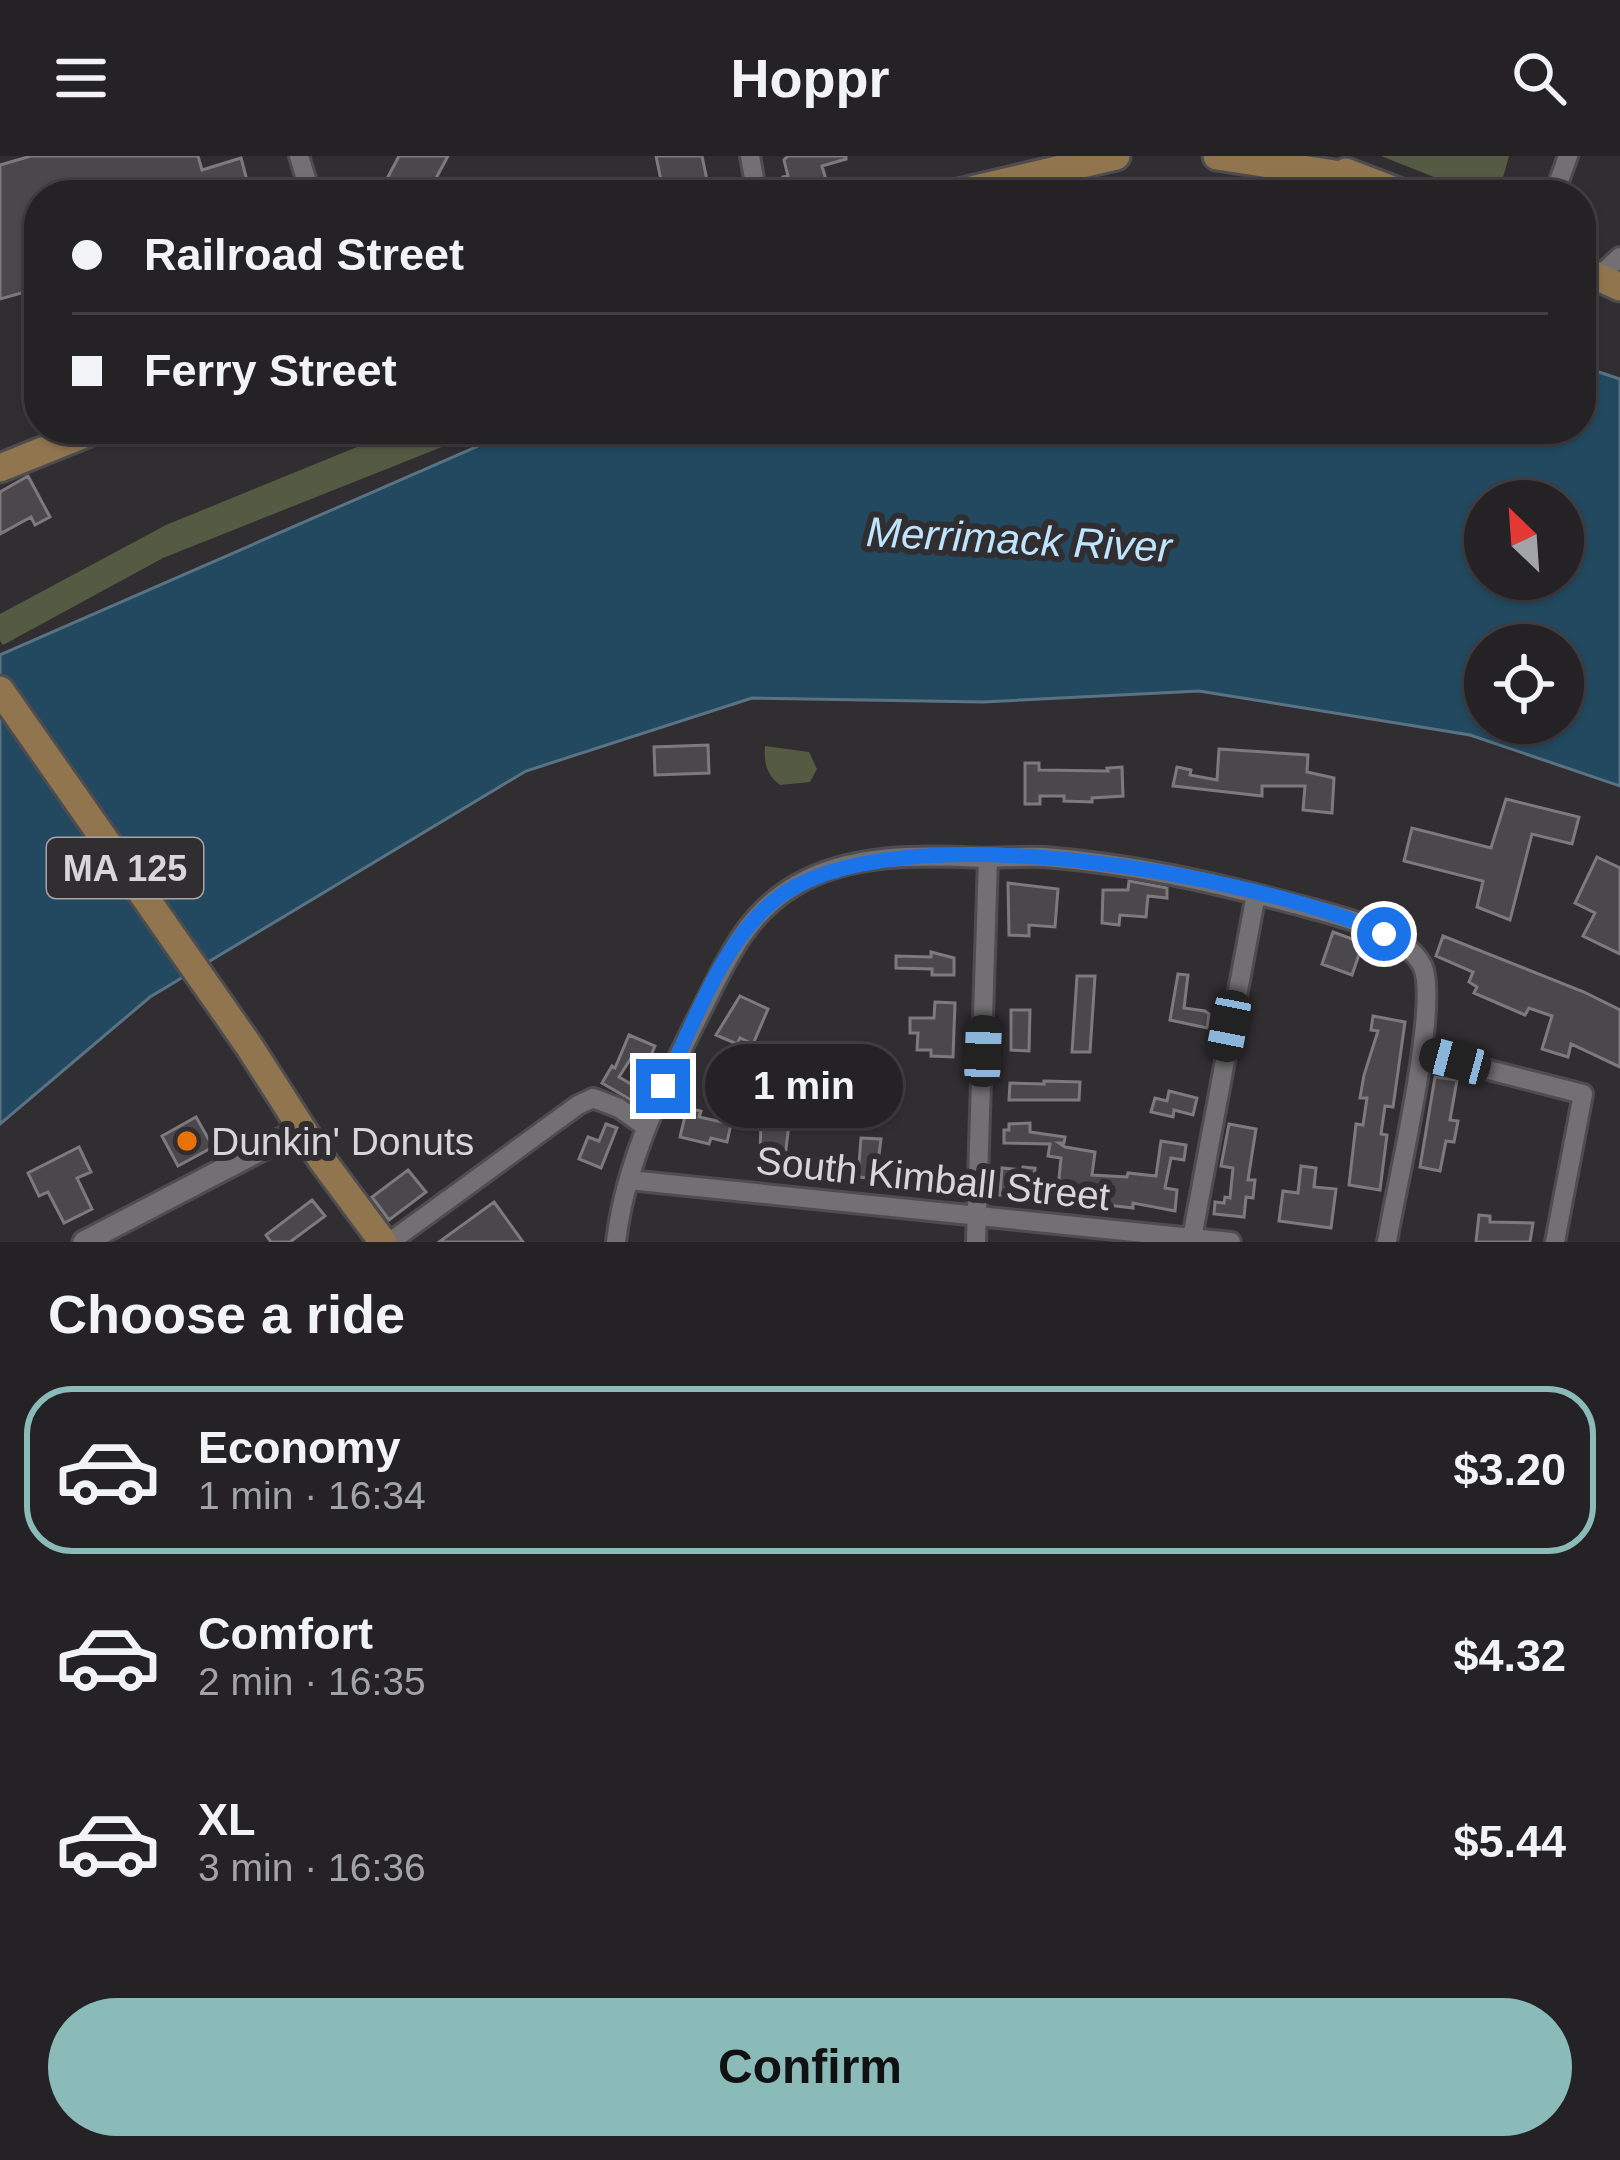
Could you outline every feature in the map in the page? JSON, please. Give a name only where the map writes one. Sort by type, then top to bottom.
[{"type":"main road","points":[[1014,180],[1116,156]]},
{"type":"main road","points":[[1217,156],[1360,178]]},
{"type":"main road","points":[[1303,156],[1365,180]]},
{"type":"main road","points":[[0,468],[60,444]]},
{"type":"main road","name":"MA 125","points":[[0,690],[249,1046],[301,1130],[387,1242]]},
{"type":"street","points":[[1600,278],[1620,257]]},
{"type":"street","points":[[616,1242],[628,1180],[646,1127],[713,983],[749,924],[792,887],[820,872],[854,863],[934,855],[1039,856],[1124,865],[1333,914],[1406,946],[1421,962],[1427,979],[1427,1024],[1387,1242]]},
{"type":"street","points":[[976,1242],[988,858]]},
{"type":"street","points":[[1192,1238],[1256,894]]},
{"type":"street","points":[[1422,1052],[1583,1094],[1555,1242]]},
{"type":"street","points":[[387,1242],[593,1098],[619,1108],[646,1127]]},
{"type":"street","points":[[84,1242],[301,1130]]},
{"type":"street","name":"South Kimball Street","points":[[628,1180],[976,1215],[1089,1234],[1231,1242]]},
{"type":"green space","points":[[1381,156],[1509,156],[1502,180],[1441,180]]},
{"type":"green space","points":[[364,444],[449,444],[163,558],[3,645],[0,641],[0,614],[166,525]]},
{"type":"green space","points":[[765,746],[809,752],[817,769],[810,782],[780,785],[767,768]]},
{"type":"water","name":"Merrimack River","points":[[1596,371],[1620,379],[1620,786],[1496,744],[1584,744],[1584,624],[1464,624],[1464,734],[1199,691],[983,702],[752,698],[526,771],[150,997],[0,1124],[0,655],[483,444],[1596,444]]},
{"type":"building","points":[[31,156],[198,156],[202,170],[241,158],[247,180],[24,180],[24,292],[0,299],[0,165]]},
{"type":"building","points":[[399,156],[448,156],[435,180],[386,180]]},
{"type":"building","points":[[656,156],[702,156],[707,180],[661,180]]},
{"type":"building","points":[[788,156],[846,156],[822,166],[826,180],[784,180],[788,176],[784,160]]},
{"type":"building","points":[[28,476],[50,517],[35,525],[31,517],[0,534],[0,492]]},
{"type":"building","points":[[708,745],[709,773],[655,775],[654,747]]},
{"type":"building","points":[[1219,749],[1308,755],[1307,772],[1334,778],[1332,813],[1303,810],[1305,786],[1262,786],[1262,796],[1173,786],[1177,767],[1217,780]]},
{"type":"building","points":[[1025,763],[1039,763],[1039,770],[1122,767],[1123,796],[1092,798],[1092,802],[1040,796],[1040,804],[1025,804]]},
{"type":"building","points":[[1506,799],[1579,817],[1572,844],[1532,834],[1510,920],[1477,907],[1483,881],[1404,861],[1412,828],[1491,848]]},
{"type":"building","points":[[1597,857],[1620,868],[1620,954],[1583,936],[1595,913],[1575,903]]},
{"type":"building","points":[[1129,881],[1167,888],[1167,898],[1148,896],[1146,917],[1120,915],[1119,925],[1102,923],[1103,890],[1128,890]]},
{"type":"building","points":[[1008,883],[1058,889],[1055,927],[1029,925],[1029,936],[1009,935]]},
{"type":"building","points":[[1333,932],[1363,943],[1352,975],[1322,964]]},
{"type":"building","points":[[1443,936],[1620,1010],[1620,1067],[1571,1044],[1568,1057],[1542,1049],[1552,1016],[1529,1008],[1525,1015],[1474,993],[1477,987],[1469,982],[1473,972],[1436,956]]},
{"type":"building","points":[[931,952],[954,958],[954,975],[896,968],[896,956],[931,957]]},
{"type":"building","points":[[1178,974],[1188,975],[1184,1008],[1209,1014],[1207,1028],[1170,1020]]},
{"type":"building","points":[[1077,976],[1095,976],[1090,1052],[1072,1052]]},
{"type":"building","points":[[740,996],[768,1009],[753,1044],[740,1038],[737,1044],[716,1035]]},
{"type":"building","points":[[935,1002],[955,1003],[953,1057],[917,1050],[918,1033],[910,1033],[910,1018],[934,1018]]},
{"type":"building","points":[[1011,1010],[1030,1010],[1029,1051],[1011,1050]]},
{"type":"building","points":[[1373,1016],[1405,1022],[1393,1107],[1385,1106],[1381,1134],[1387,1135],[1380,1190],[1349,1185],[1356,1124],[1363,1125],[1367,1098],[1360,1098],[1364,1075],[1378,1031],[1371,1030]]},
{"type":"building","points":[[629,1035],[655,1046],[648,1062],[633,1055],[619,1077],[638,1088],[631,1100],[602,1083],[615,1068]]},
{"type":"building","points":[[1435,1077],[1457,1080],[1450,1120],[1458,1121],[1454,1142],[1446,1141],[1440,1171],[1420,1167]]},
{"type":"building","points":[[1080,1082],[1079,1100],[1009,1100],[1010,1083]]},
{"type":"building","points":[[1169,1091],[1197,1098],[1193,1115],[1174,1110],[1173,1117],[1151,1112],[1155,1098],[1167,1101]]},
{"type":"building","points":[[687,1108],[701,1111],[699,1117],[731,1124],[727,1142],[711,1138],[709,1144],[680,1137]]},
{"type":"building","points":[[778,1115],[790,1116],[785,1157],[760,1158],[761,1117],[777,1119]]},
{"type":"building","name":"Dunkin' Donuts","points":[[196,1117],[213,1147],[178,1166],[162,1136]]},
{"type":"building","points":[[1030,1123],[1030,1132],[1065,1137],[1059,1143],[1065,1147],[1095,1152],[1092,1175],[1156,1176],[1161,1141],[1186,1145],[1184,1160],[1171,1158],[1165,1188],[1177,1190],[1175,1211],[1133,1203],[1133,1208],[1057,1199],[1061,1158],[1048,1156],[1050,1144],[1004,1143],[1009,1124]]},
{"type":"building","points":[[606,1124],[617,1128],[601,1168],[579,1159],[588,1137],[599,1141]]},
{"type":"building","points":[[1229,1124],[1256,1129],[1248,1180],[1255,1180],[1253,1198],[1246,1197],[1244,1217],[1214,1214],[1215,1202],[1230,1198],[1233,1168],[1221,1166]]},
{"type":"building","points":[[861,1138],[881,1139],[876,1179],[858,1177]]},
{"type":"building","points":[[79,1147],[91,1172],[77,1178],[92,1209],[64,1223],[48,1192],[39,1196],[28,1173]]},
{"type":"building","points":[[1301,1166],[1316,1168],[1314,1187],[1336,1189],[1331,1228],[1279,1221],[1283,1191],[1298,1193]]},
{"type":"building","points":[[1002,1168],[1035,1168],[1033,1192],[1000,1195]]},
{"type":"building","points":[[408,1170],[426,1192],[389,1220],[372,1197]]},
{"type":"building","points":[[312,1200],[325,1216],[290,1242],[271,1242],[266,1235]]},
{"type":"building","points":[[494,1202],[523,1242],[439,1242]]},
{"type":"building","points":[[1479,1215],[1490,1216],[1490,1222],[1533,1223],[1530,1242],[1476,1242]]},
{"type":"place","name":"Dunkin' Donuts","points":[[187,1141]]},
{"type":"route","points":[[663,1086],[713,983],[754,919],[792,887],[820,872],[854,863],[934,855],[1039,856],[1106,863],[1230,886],[1333,914],[1384,934]]}]
